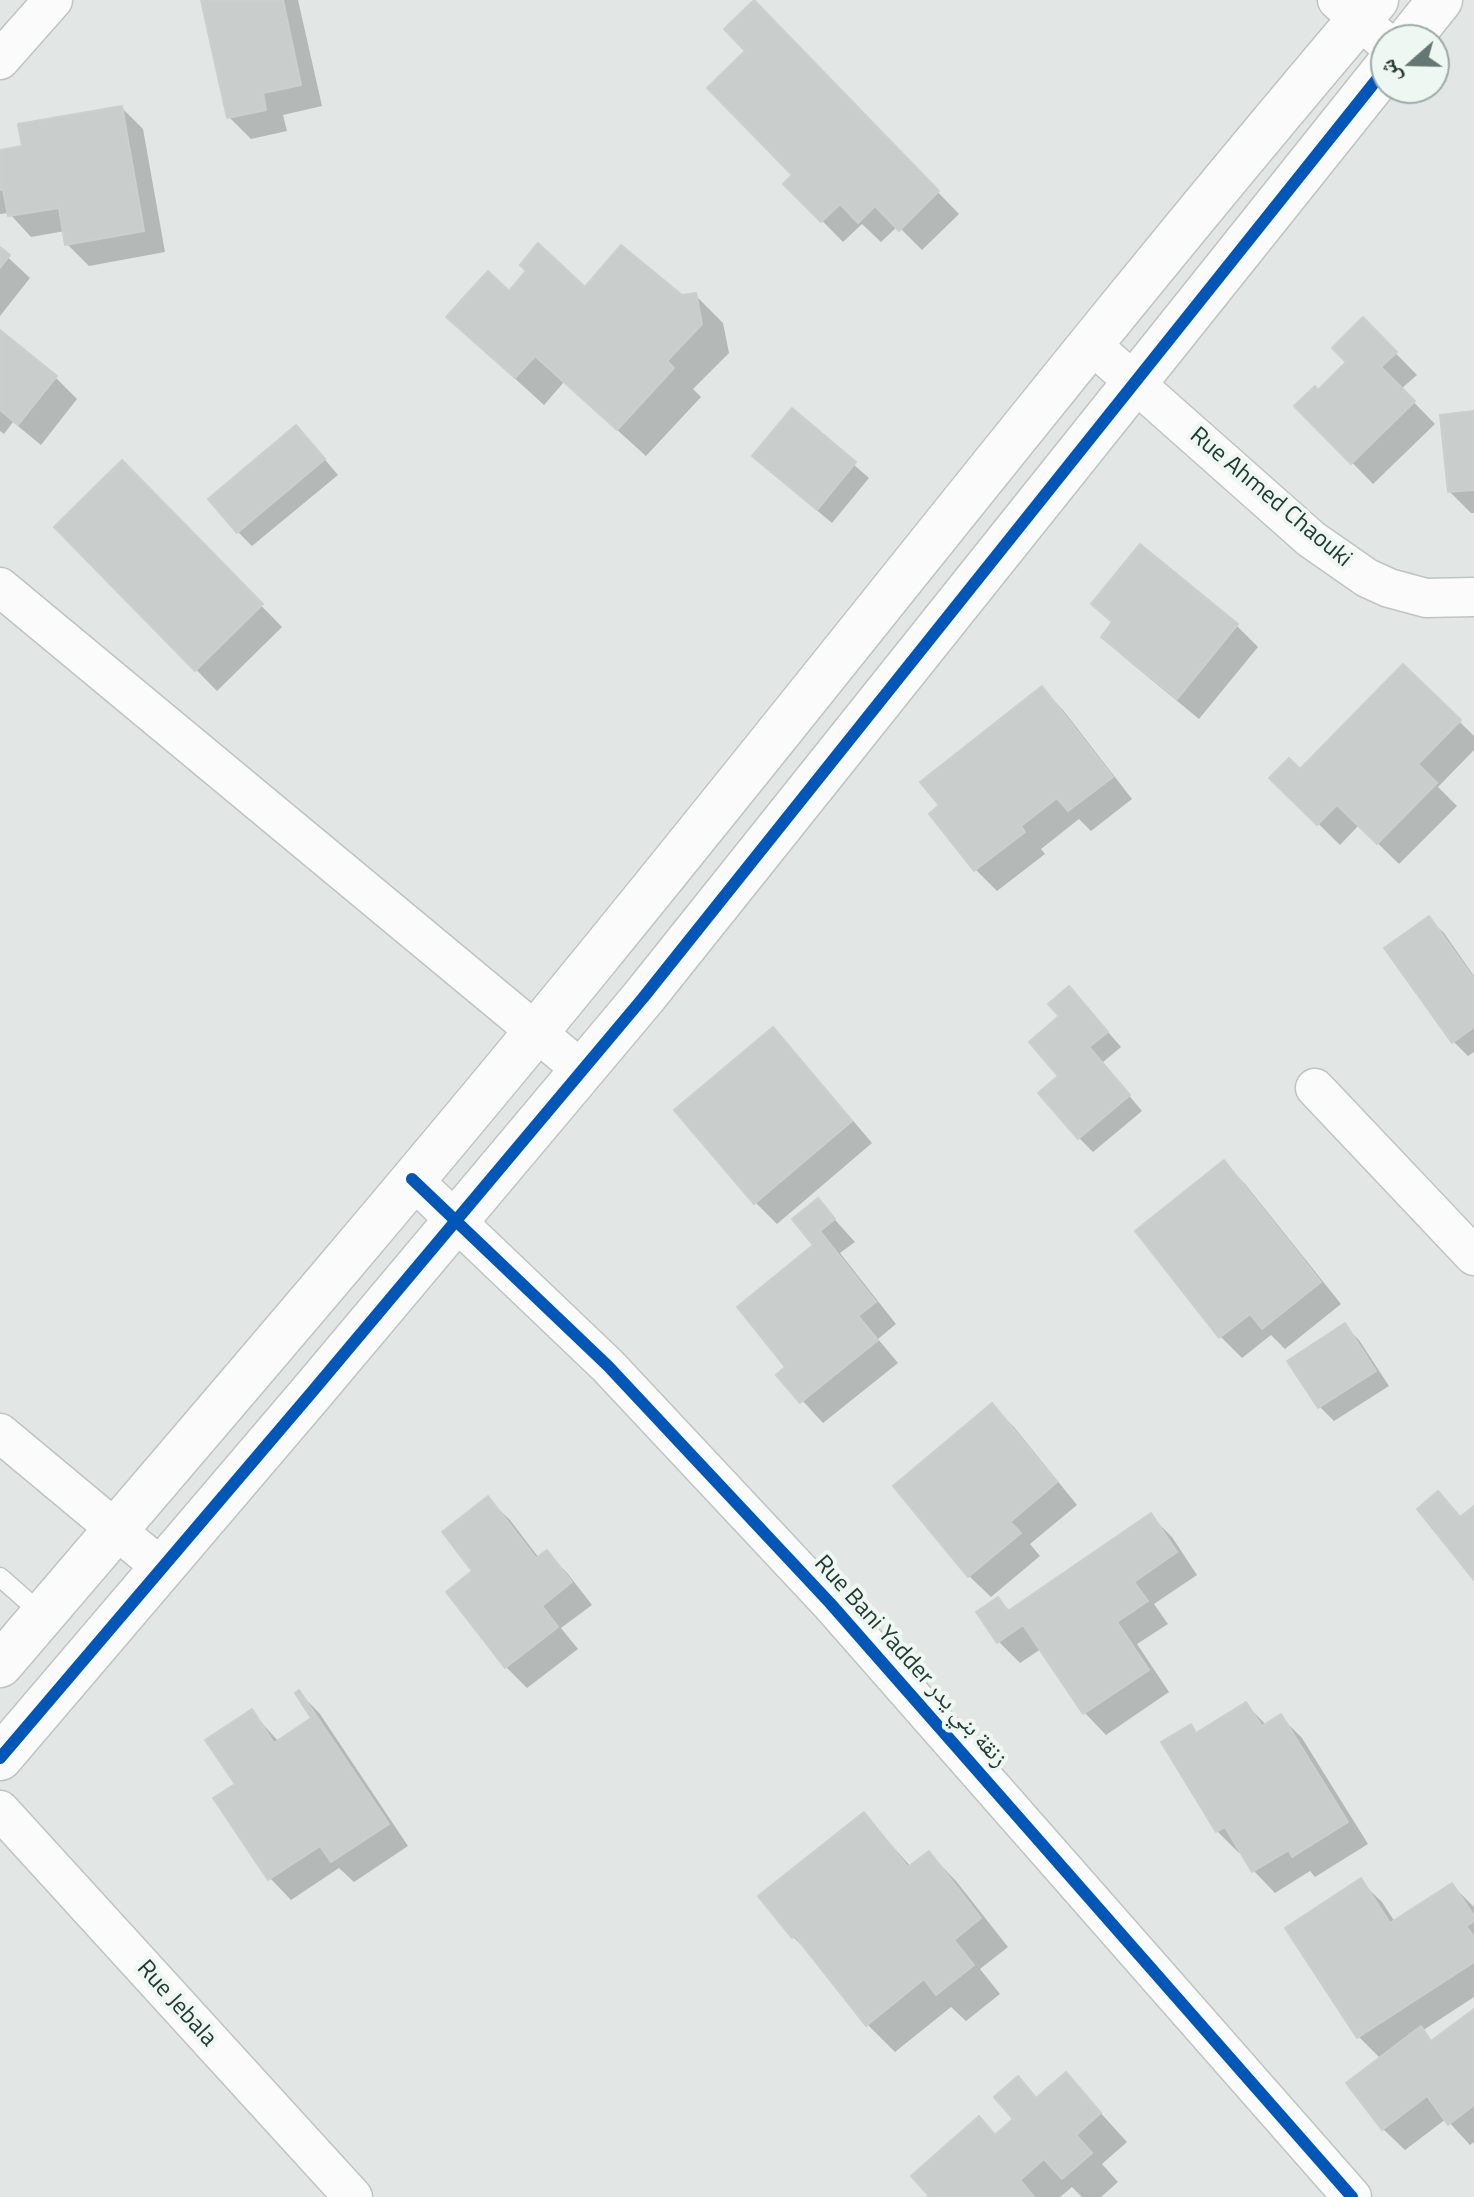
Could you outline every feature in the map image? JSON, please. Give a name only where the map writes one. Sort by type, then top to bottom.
[{"type":"street","points":[[0,60],[53,0]]},
{"type":"street","points":[[1421,24],[1440,0]]},
{"type":"street","points":[[0,1665],[536,1032],[1091,344],[1365,16]]},
{"type":"street","points":[[0,1758],[582,1070],[1370,88]]},
{"type":"street","name":"Rue Ahmed Chaouki","points":[[1091,344],[1311,539],[1367,578],[1389,588],[1426,598],[1474,597]]},
{"type":"street","points":[[0,587],[582,1070]]},
{"type":"street","points":[[1315,1088],[1474,1256]]},
{"type":"street","name":"Rue Bani Yadder زنقة بني يدر","points":[[412,1179],[608,1366],[830,1603],[1352,2197]]},
{"type":"street","points":[[0,1433],[162,1568]]},
{"type":"street","name":"Rue Jebala","points":[[0,1810],[353,2197]]},
{"type":"lane","points":[[0,1577],[43,1615]]},
{"type":"building","points":[[201,0],[283,0],[301,85],[263,93],[266,110],[227,118]]},
{"type":"building","points":[[754,0],[939,191],[899,231],[875,206],[858,223],[840,204],[821,222],[783,184],[792,175],[707,88],[745,51],[724,29]]},
{"type":"building","points":[[122,106],[144,231],[65,245],[59,208],[8,216],[3,189],[0,190],[0,150],[22,146],[18,124]]},
{"type":"building","points":[[538,243],[585,287],[621,245],[682,295],[696,293],[702,324],[667,361],[674,368],[617,430],[535,356],[515,378],[446,317],[488,271],[509,291],[526,271],[520,265]]},
{"type":"building","points":[[0,247],[10,255],[0,268]]},
{"type":"building","points":[[1363,317],[1397,352],[1381,367],[1415,401],[1351,464],[1294,406],[1315,386],[1318,390],[1346,362],[1332,348]]},
{"type":"building","points":[[0,330],[57,376],[18,425],[0,410]]},
{"type":"building","points":[[792,408],[856,462],[817,510],[752,456]]},
{"type":"building","points":[[1474,411],[1474,490],[1448,492],[1440,415]]},
{"type":"building","points":[[296,425],[325,459],[237,533],[208,499]]},
{"type":"building","points":[[122,460],[263,604],[195,671],[54,527]]},
{"type":"building","points":[[1140,544],[1238,624],[1177,699],[1101,637],[1112,622],[1091,604]]},
{"type":"building","points":[[1403,664],[1461,720],[1418,764],[1437,783],[1377,844],[1337,805],[1317,825],[1269,778],[1289,758],[1300,769]]},
{"type":"building","points":[[1042,686],[1113,777],[1068,811],[1057,798],[1021,826],[1025,832],[974,871],[929,814],[939,805],[920,782]]},
{"type":"building","points":[[1429,916],[1474,979],[1474,1027],[1452,1043],[1384,948]]},
{"type":"building","points":[[1069,986],[1108,1032],[1089,1047],[1130,1095],[1078,1139],[1038,1093],[1058,1076],[1029,1042],[1059,1016],[1048,1004]]},
{"type":"building","points":[[773,1027],[852,1121],[754,1204],[674,1110]]},
{"type":"building","points":[[1224,1160],[1321,1282],[1262,1329],[1250,1314],[1219,1338],[1135,1231]]},
{"type":"building","points":[[818,1198],[835,1219],[820,1231],[876,1302],[858,1316],[878,1340],[800,1403],[776,1375],[785,1367],[737,1307],[813,1245],[792,1219]]},
{"type":"building","points":[[1345,1323],[1376,1371],[1318,1408],[1287,1361]]},
{"type":"building","points":[[992,1403],[1057,1482],[1010,1522],[1021,1533],[968,1577],[893,1486]]},
{"type":"building","points":[[1438,1491],[1460,1517],[1474,1506],[1474,1580],[1417,1509]]},
{"type":"building","points":[[488,1496],[536,1558],[547,1550],[572,1582],[542,1606],[558,1627],[505,1668],[446,1592],[472,1571],[442,1532]]},
{"type":"building","points":[[1151,1513],[1177,1552],[1134,1582],[1148,1601],[1117,1622],[1149,1670],[1083,1714],[1023,1625],[997,1643],[976,1612],[998,1597],[1008,1611]]},
{"type":"building","points":[[299,1690],[389,1824],[331,1862],[320,1846],[268,1880],[213,1798],[235,1784],[205,1740],[252,1709],[274,1743],[311,1718],[295,1693]]},
{"type":"building","points":[[1246,1702],[1262,1726],[1281,1714],[1348,1822],[1292,1857],[1289,1850],[1252,1872],[1225,1827],[1216,1832],[1161,1742],[1191,1724],[1196,1733]]},
{"type":"building","points":[[864,1812],[908,1867],[929,1851],[981,1918],[954,1940],[974,1965],[936,1995],[924,1979],[866,2026],[795,1936],[792,1938],[758,1896]]},
{"type":"building","points":[[1361,1878],[1390,1923],[1452,1883],[1474,1916],[1474,1921],[1466,1926],[1474,1937],[1474,1962],[1357,2038],[1285,1928]]},
{"type":"building","points":[[1474,2009],[1474,2105],[1448,2125],[1427,2096],[1382,2130],[1346,2083],[1421,2026],[1431,2041]]},
{"type":"building","points":[[1066,2072],[1101,2113],[1076,2135],[1092,2153],[1062,2179],[1044,2159],[1020,2180],[1034,2197],[927,2197],[911,2176],[979,2116],[995,2135],[1013,2119],[994,2097],[1018,2076],[1036,2098]]},
{"type":"cycle path","points":[[0,1758],[643,998],[1370,88]]},
{"type":"cycle path","points":[[412,1179],[608,1366],[830,1603],[1352,2197]]}]
